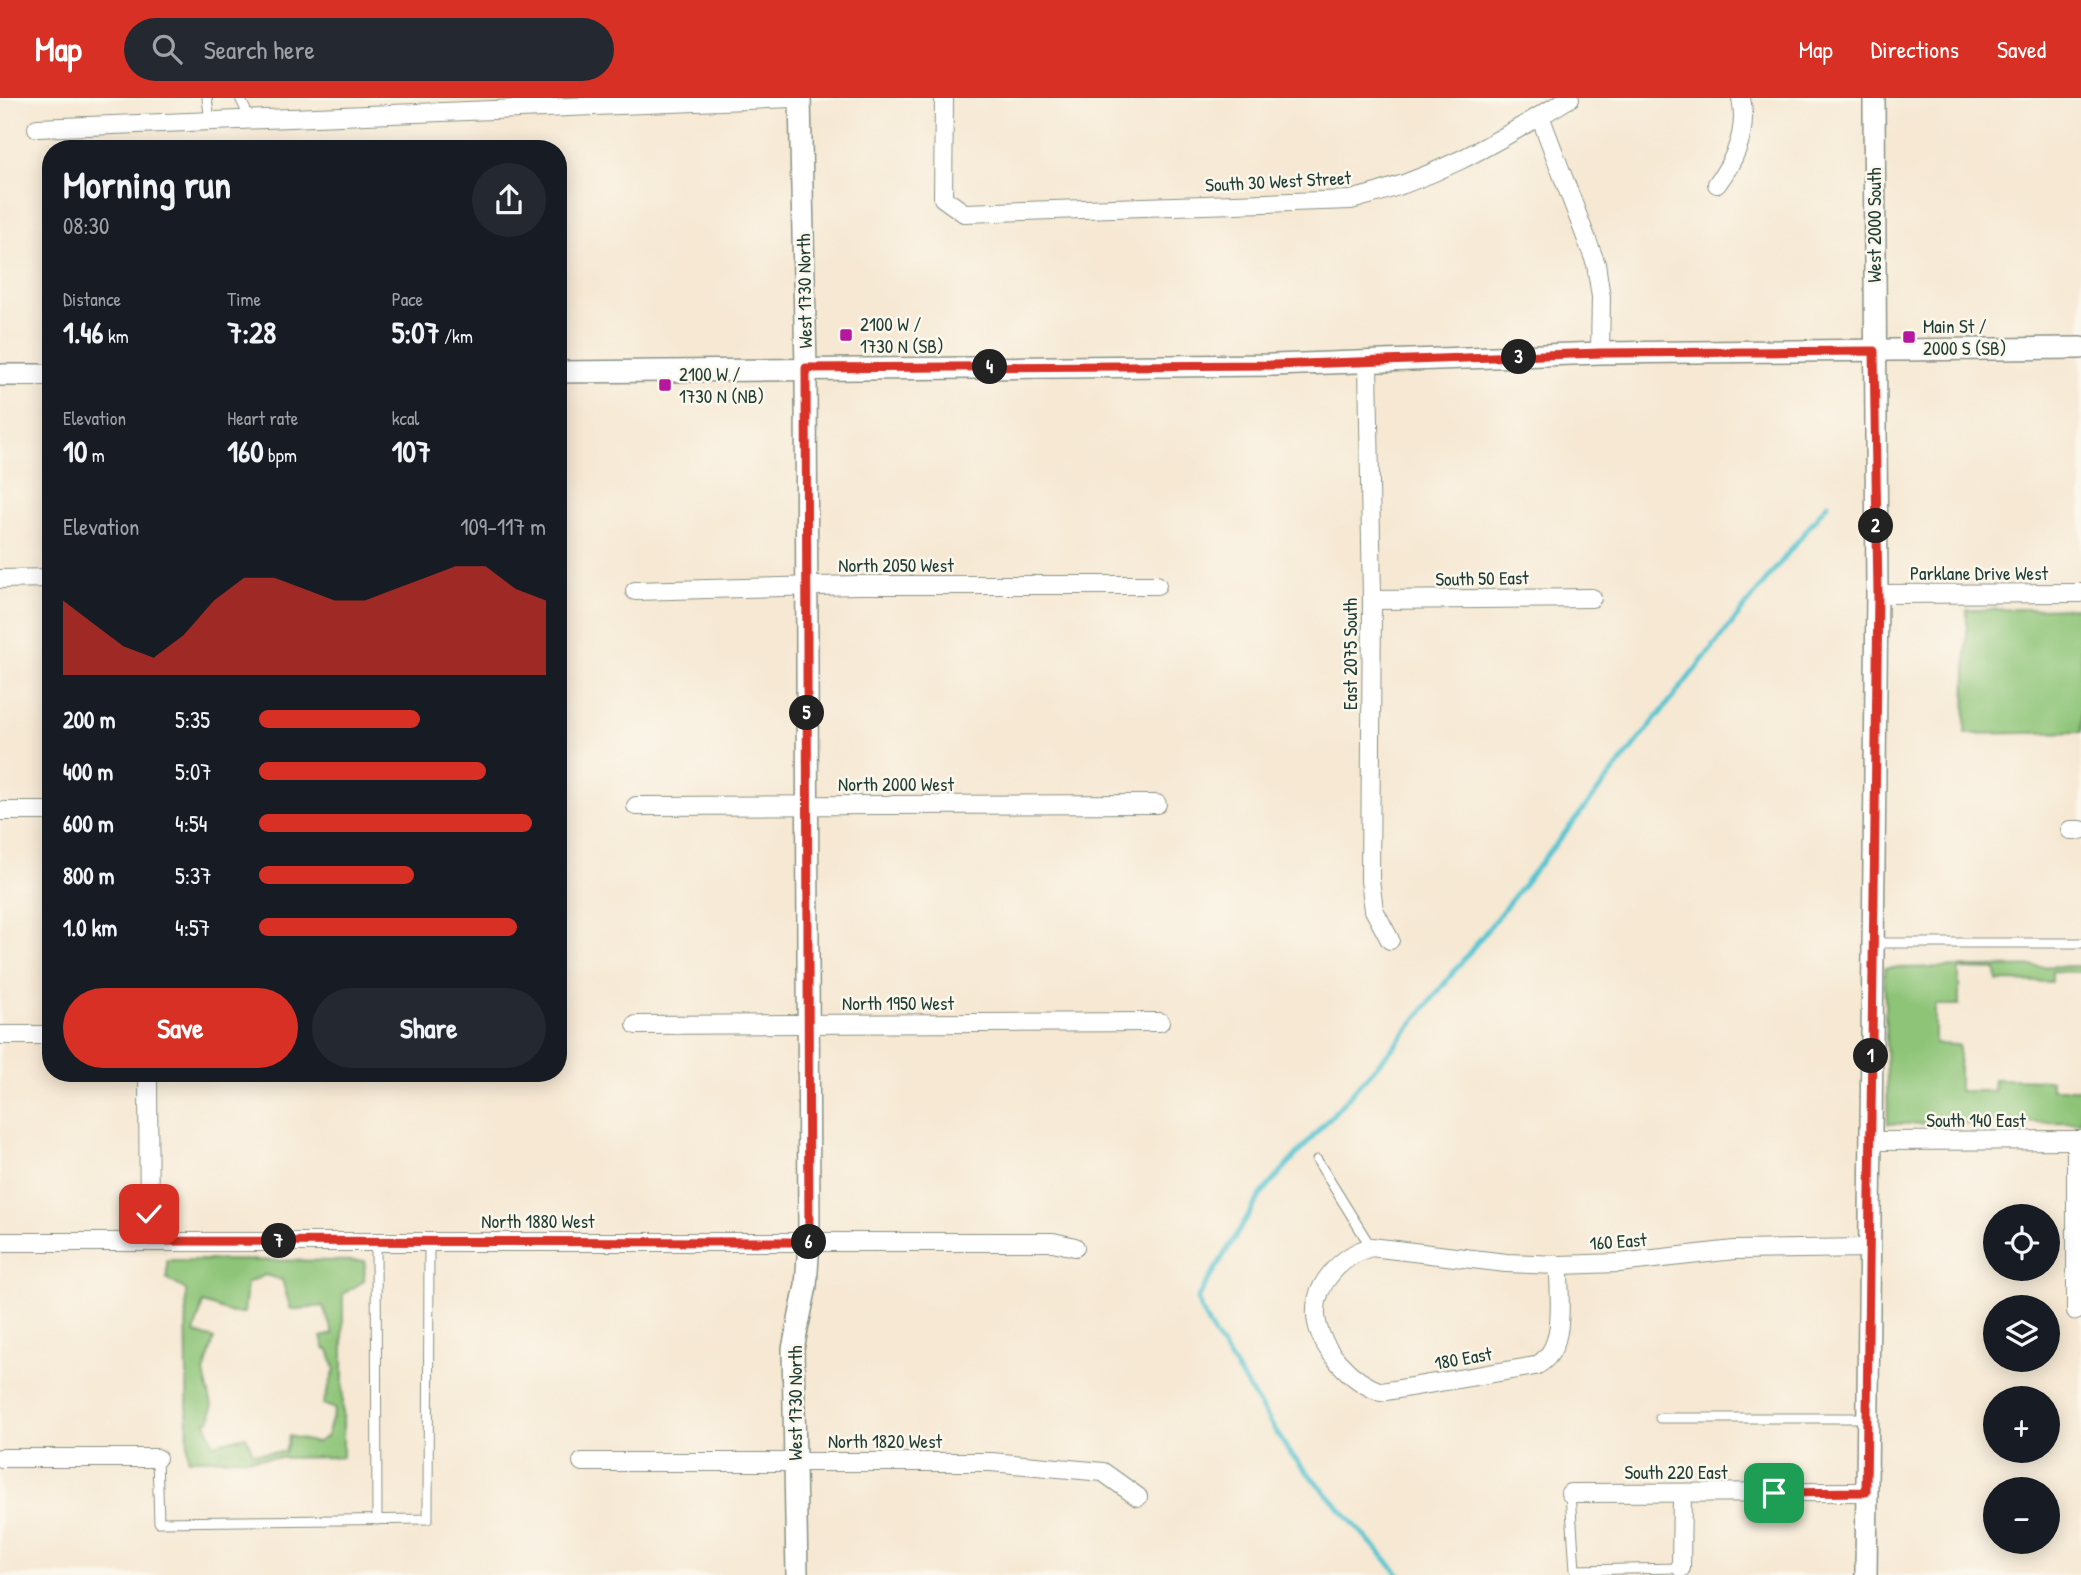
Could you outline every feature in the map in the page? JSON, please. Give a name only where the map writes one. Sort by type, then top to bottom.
[{"type":"street","points":[[37,128],[794,98]]},
{"type":"street","name":"West 1730 North","points":[[797,1575],[793,1349],[806,1286],[809,1242],[806,368],[800,98]]},
{"type":"street","name":"South 30 West Street","points":[[944,98],[943,198],[964,213],[1352,201],[1399,188],[1435,174],[1570,98]]},
{"type":"street","points":[[1717,184],[1737,151],[1743,128],[1741,98]]},
{"type":"street","name":"West 2000 South","points":[[1866,1575],[1878,594],[1874,98]]},
{"type":"street","points":[[1540,116],[1596,264],[1601,297],[1600,353]]},
{"type":"street","points":[[567,372],[1274,365],[1600,353],[2081,348]]},
{"type":"street","name":"East 2075 South","points":[[1368,363],[1372,600],[1370,880],[1374,910],[1390,940]]},
{"type":"street","points":[[0,375],[42,375]]},
{"type":"street","points":[[0,579],[42,578]]},
{"type":"street","name":"North 2050 West","points":[[635,591],[807,587],[1157,586]]},
{"type":"street","name":"Parklane Drive West","points":[[1878,594],[2081,593]]},
{"type":"street","name":"South 50 East","points":[[1372,600],[1592,598]]},
{"type":"street","name":"North 2000 West","points":[[636,806],[1157,804]]},
{"type":"street","points":[[0,811],[42,811]]},
{"type":"street","name":"North 1950 West","points":[[636,1025],[1160,1022]]},
{"type":"street","points":[[0,1035],[42,1035]]},
{"type":"street","points":[[148,1082],[149,1241]]},
{"type":"street","points":[[2076,1311],[2079,1140]]},
{"type":"street","name":"South 140 East","points":[[1870,1141],[2079,1140]]},
{"type":"street","name":"North 1880 West","points":[[0,1242],[1054,1242],[1075,1247]]},
{"type":"street","name":"160 East","points":[[1371,1247],[1496,1262],[1559,1265],[1632,1262],[1734,1250],[1869,1248]]},
{"type":"street","name":"180 East","points":[[1371,1247],[1352,1252],[1337,1266],[1320,1294],[1316,1317],[1330,1347],[1352,1376],[1363,1386],[1381,1392],[1535,1366],[1548,1357],[1558,1339],[1559,1265]]},
{"type":"street","points":[[0,1458],[157,1458]]},
{"type":"street","name":"North 1820 West","points":[[582,1462],[991,1462],[1103,1472],[1138,1497]]},
{"type":"street","name":"South 220 East","points":[[1570,1493],[1866,1492]]},
{"type":"street","points":[[1681,1568],[1682,1493]]},
{"type":"lane","points":[[207,98],[210,121]]},
{"type":"lane","points":[[240,98],[250,119]]},
{"type":"lane","points":[[1874,943],[2081,943]]},
{"type":"lane","points":[[1317,1160],[1371,1247]]},
{"type":"lane","points":[[376,1241],[377,1520]]},
{"type":"lane","points":[[157,1458],[159,1522],[428,1519],[429,1241]]},
{"type":"lane","points":[[1660,1418],[1867,1418]]},
{"type":"lane","points":[[1570,1493],[1575,1570],[1681,1568]]},
{"type":"green space","points":[[2081,608],[2081,732],[1965,734],[1967,610]]},
{"type":"green space","points":[[2081,966],[2081,972],[2052,971],[2052,982],[1997,981],[1996,970],[1959,969],[1959,1005],[1935,1005],[1935,1044],[1959,1045],[1959,1091],[1993,1091],[1994,1079],[2051,1080],[2051,1089],[2081,1089],[2081,1122],[1888,1124],[1884,968]]},
{"type":"green space","points":[[167,1260],[365,1261],[364,1281],[343,1294],[343,1457],[188,1459],[186,1290],[167,1279]],"holes":[[[265,1275],[282,1280],[291,1310],[323,1306],[333,1334],[321,1337],[325,1350],[329,1350],[335,1369],[323,1404],[335,1409],[327,1436],[316,1443],[289,1436],[285,1452],[253,1453],[246,1436],[213,1444],[206,1421],[211,1419],[212,1406],[204,1373],[214,1339],[194,1333],[203,1303],[232,1313],[244,1313],[247,1283]]]},
{"type":"waterway","points":[[1400,1575],[1289,1452],[1209,1326],[1197,1299],[1262,1193],[1397,1043],[1828,503]]},
{"type":"place","name":"2100 W / 1730 N (SB)","points":[[846,335]]},
{"type":"place","name":"Main St / 2000 S (SB)","points":[[1909,337]]},
{"type":"place","name":"2100 W / 1730 N (NB)","points":[[665,385]]},
{"type":"route","points":[[149,1214],[149,1241],[809,1242],[806,368],[1274,365],[1600,353],[1874,351],[1878,594],[1866,1492],[1774,1493]]}]
